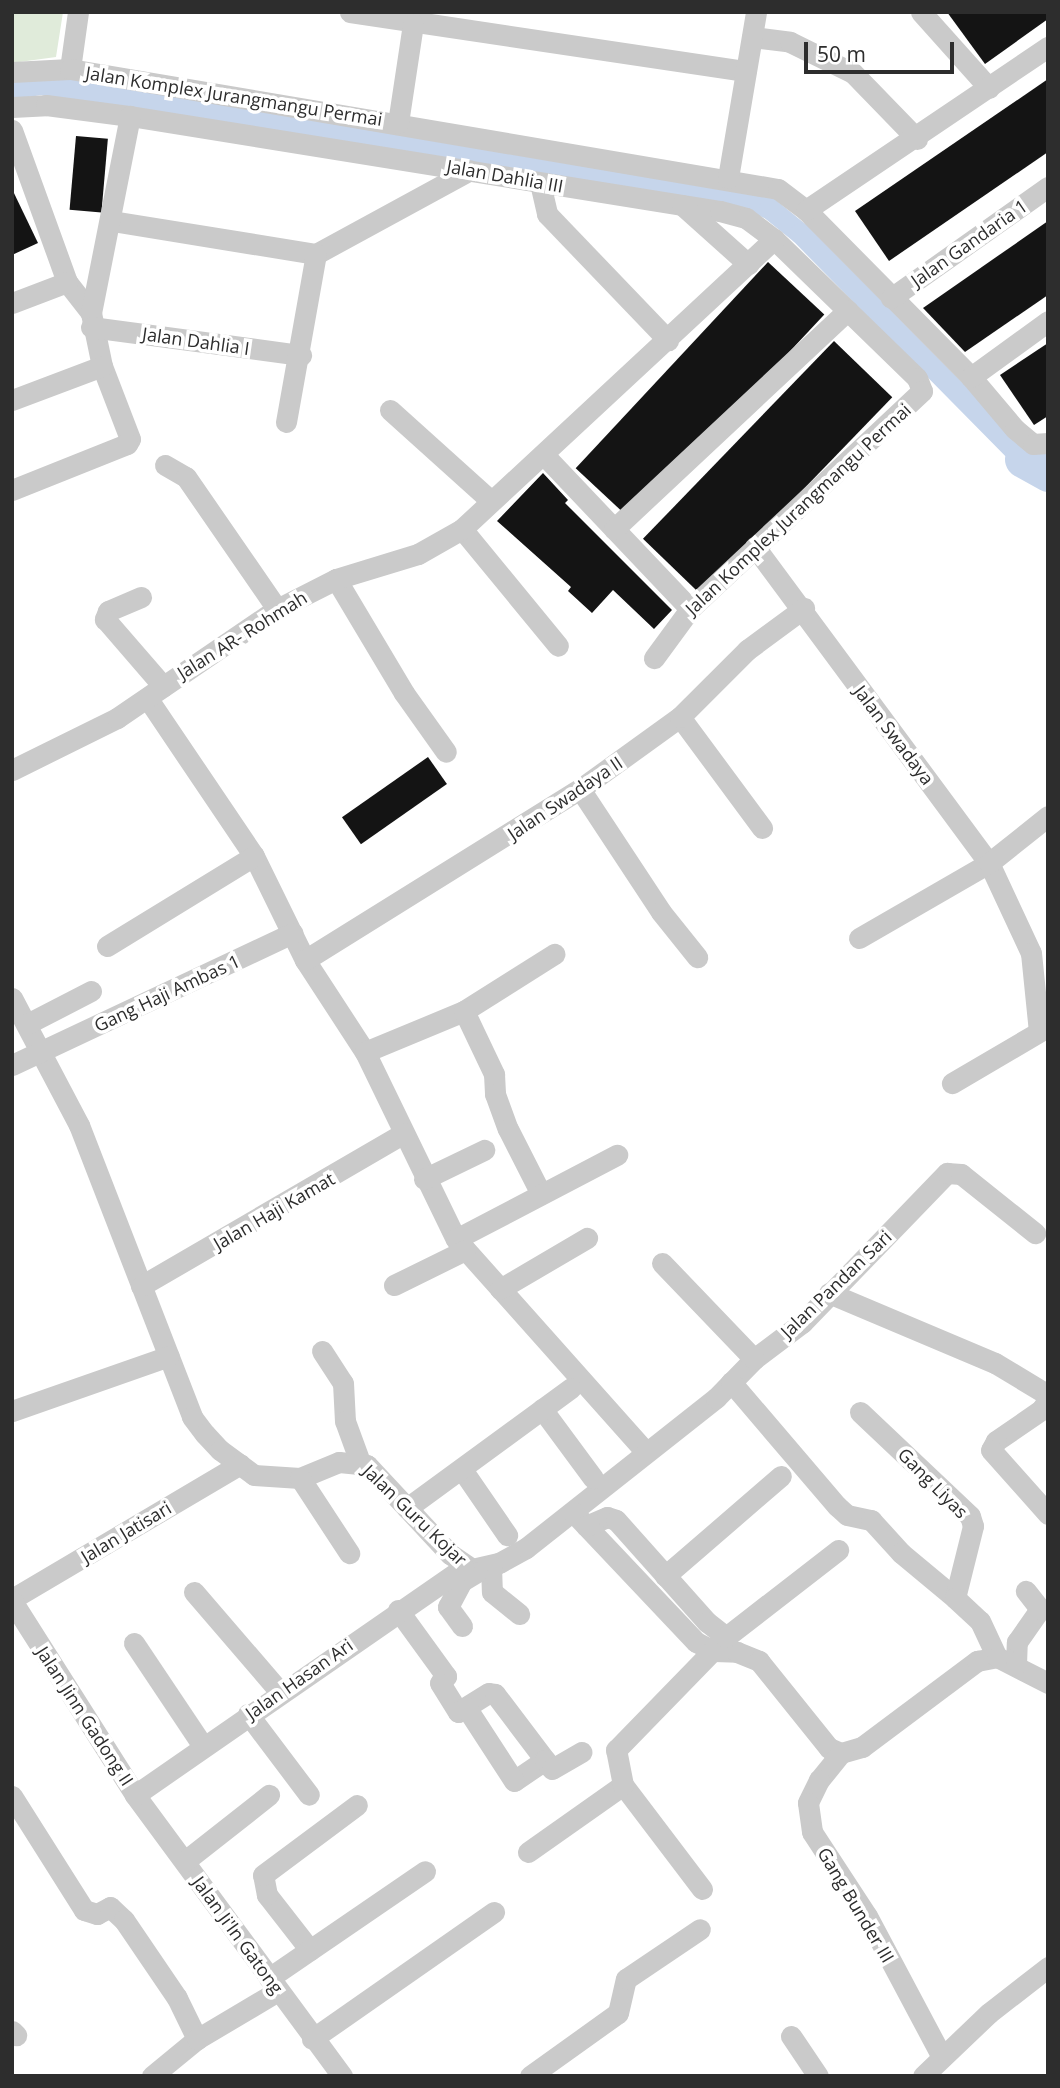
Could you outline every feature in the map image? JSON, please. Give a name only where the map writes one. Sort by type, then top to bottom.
[{"type":"street","name":"Jalan Komplex Jurangmangu Permai","points":[[70,69],[78,12]]},
{"type":"street","points":[[728,178],[756,12]]},
{"type":"street","points":[[920,12],[989,88]]},
{"type":"street","points":[[354,13],[746,71]]},
{"type":"street","name":"Jalan Komplex Jurangmangu Permai","points":[[398,123],[413,23]]},
{"type":"street","points":[[752,37],[790,42],[853,73],[916,139]]},
{"type":"street","points":[[806,210],[916,139],[1048,47]]},
{"type":"street","name":"Jalan Komplex Jurangmangu Permai","points":[[12,72],[70,69],[728,178],[778,190],[806,210],[971,377],[1015,429],[1033,444],[1048,443]]},
{"type":"street","name":"Jalan Dahlia III","points":[[12,107],[46,106],[131,116],[682,205],[746,218],[775,239],[917,378],[922,388],[919,396]]},
{"type":"street","name":"Jalan Komplex Jurangmangu Permai","points":[[91,320],[119,223],[131,116]]},
{"type":"street","points":[[12,130],[21,189],[67,282],[91,320],[102,366],[130,436],[127,444],[12,490]]},
{"type":"street","points":[[119,223],[316,254],[470,170]]},
{"type":"street","points":[[540,183],[547,214],[668,340]]},
{"type":"street","name":"Jalan Gandaria 1","points":[[891,298],[1048,187]]},
{"type":"street","points":[[682,205],[748,264]]},
{"type":"street","points":[[690,608],[545,456],[775,239]]},
{"type":"street","points":[[286,422],[301,355],[316,254]]},
{"type":"street","points":[[12,303],[67,282]]},
{"type":"street","points":[[614,529],[848,310]]},
{"type":"street","name":"Jalan Dahlia I","points":[[91,320],[301,355]]},
{"type":"street","points":[[971,377],[1048,321]]},
{"type":"street","points":[[12,400],[102,366]]},
{"type":"street","name":"Jalan Komplex Jurangmangu Permai","points":[[654,658],[690,608],[919,396]]},
{"type":"street","points":[[390,410],[491,501]]},
{"type":"street","name":"Jalan AR- Rohmah","points":[[12,769],[155,692],[277,609],[336,579],[418,554],[462,529],[545,456]]},
{"type":"street","points":[[164,465],[186,477],[277,609]]},
{"type":"street","points":[[462,529],[558,646]]},
{"type":"street","name":"Jalan Swadaya","points":[[755,547],[804,608],[989,863],[1031,953],[1041,1022],[1032,1038],[1005,1049],[952,1083]]},
{"type":"street","points":[[336,579],[404,693],[446,752]]},
{"type":"street","points":[[141,597],[108,611],[105,619],[155,692],[254,856],[304,960],[365,1052],[424,1179],[461,1245],[646,1452]]},
{"type":"street","name":"Jalan Swadaya II","points":[[304,960],[580,789],[680,717],[747,650],[804,608]]},
{"type":"street","points":[[680,717],[762,828]]},
{"type":"street","points":[[580,789],[661,912],[697,957]]},
{"type":"street","points":[[859,938],[989,863],[1048,816]]},
{"type":"street","points":[[107,946],[254,856]]},
{"type":"street","name":"Gang Haji Ambas 1","points":[[12,1065],[293,933]]},
{"type":"street","points":[[365,1052],[464,1011],[554,954]]},
{"type":"street","points":[[18,1012],[91,991]]},
{"type":"street","points":[[464,1011],[494,1074],[495,1094],[508,1129],[541,1194]]},
{"type":"street","name":"Jalan Guru Kojar","points":[[18,1012],[79,1125],[192,1417],[219,1450],[254,1475],[300,1478],[331,1464],[360,1462],[407,1508],[479,1567],[520,1552],[580,1519]]},
{"type":"street","name":"Jalan Haji Kamat","points":[[141,1286],[404,1133]]},
{"type":"street","points":[[424,1179],[484,1150]]},
{"type":"street","points":[[394,1285],[541,1194],[617,1155]]},
{"type":"street","name":"Jalan Pandan Sari","points":[[580,1519],[646,1452],[731,1382],[754,1359],[802,1323],[947,1173],[961,1174],[1035,1233]]},
{"type":"street","points":[[500,1289],[587,1238]]},
{"type":"street","points":[[662,1263],[754,1359]]},
{"type":"street","points":[[829,1293],[995,1363],[1048,1398],[1041,1410],[996,1441],[991,1450],[1048,1514]]},
{"type":"street","points":[[322,1351],[343,1382],[345,1421],[360,1462]]},
{"type":"street","points":[[12,1411],[169,1356]]},
{"type":"street","points":[[731,1382],[837,1506],[847,1515],[871,1520],[901,1553],[980,1620],[1001,1653],[1048,1683]]},
{"type":"street","points":[[407,1508],[463,1471],[570,1388]]},
{"type":"street","points":[[542,1409],[593,1478]]},
{"type":"street","name":"Gang Liyas","points":[[860,1412],[970,1516],[973,1526],[955,1598]]},
{"type":"street","name":"Jalan Jatisari","points":[[12,1600],[240,1464]]},
{"type":"street","points":[[463,1471],[507,1535]]},
{"type":"street","points":[[665,1576],[781,1476]]},
{"type":"street","points":[[300,1478],[349,1553]]},
{"type":"street","points":[[580,1519],[607,1517],[615,1520],[720,1644]]},
{"type":"street","points":[[580,1519],[696,1642],[720,1644],[759,1661],[829,1748],[841,1753],[862,1747],[976,1661],[1001,1653],[1017,1642],[1040,1609],[1026,1591]]},
{"type":"street","points":[[702,1889],[623,1785],[618,1745],[720,1644],[838,1550]]},
{"type":"street","points":[[462,1626],[447,1607],[462,1581],[479,1567],[492,1592],[519,1614]]},
{"type":"street","name":"Jalan Hasan Ari","points":[[135,1795],[398,1610],[479,1567]]},
{"type":"street","points":[[194,1592],[280,1692]]},
{"type":"street","name":"Jalan Jinn Gadong II","points":[[12,1600],[135,1795]]},
{"type":"street","points":[[398,1610],[446,1676],[440,1683],[455,1714],[514,1781],[545,1760]]},
{"type":"street","points":[[134,1643],[203,1746]]},
{"type":"street","points":[[455,1714],[495,1694],[552,1769],[582,1752]]},
{"type":"street","points":[[248,1714],[309,1795]]},
{"type":"street","name":"Gang Bunder III","points":[[841,1753],[819,1780],[808,1804],[812,1832],[867,1916],[942,2057]]},
{"type":"street","points":[[527,1852],[623,1785]]},
{"type":"street","points":[[185,1861],[269,1794]]},
{"type":"street","name":"Jalan Ji'ln Gatong","points":[[135,1795],[312,2039],[342,2076]]},
{"type":"street","points":[[12,1797],[84,1910],[90,1914],[110,1907],[124,1920],[177,1998],[197,2039]]},
{"type":"street","points":[[310,1950],[267,1895],[263,1875],[357,1805]]},
{"type":"street","points":[[152,2076],[197,2039],[273,1984],[310,1950],[425,1871]]},
{"type":"street","points":[[312,2039],[494,1912]]},
{"type":"street","points":[[530,2076],[618,2013],[626,1979],[699,1929]]},
{"type":"street","points":[[923,2076],[1048,1967]]},
{"type":"street","points":[[791,2036],[818,2076]]},
{"type":"green space","points":[[12,12],[63,12],[56,57],[12,63]]},
{"type":"building","points":[[947,12],[1048,12],[1048,19],[985,64]]},
{"type":"building","points":[[1048,79],[1048,152],[889,261],[855,211]]},
{"type":"building","points":[[76,136],[108,139],[101,213],[70,210]]},
{"type":"building","points":[[12,189],[38,243],[12,255]]},
{"type":"building","points":[[1048,221],[1048,295],[965,352],[923,308]]},
{"type":"building","points":[[768,262],[824,315],[632,521],[576,468]]},
{"type":"building","points":[[834,341],[892,397],[701,595],[643,539]]},
{"type":"building","points":[[1048,343],[1048,416],[1034,425],[1000,375]]},
{"type":"building","points":[[543,473],[568,500],[565,503],[672,610],[654,629],[613,590],[592,613],[568,591],[571,587],[497,521]]},
{"type":"building","points":[[428,757],[447,784],[361,844],[342,817]]},
{"type":"waterway","points":[[12,88],[39,84],[740,197],[769,208],[800,233],[1023,459]]},
{"type":"waterway","points":[[1023,459],[1048,473]]}]
